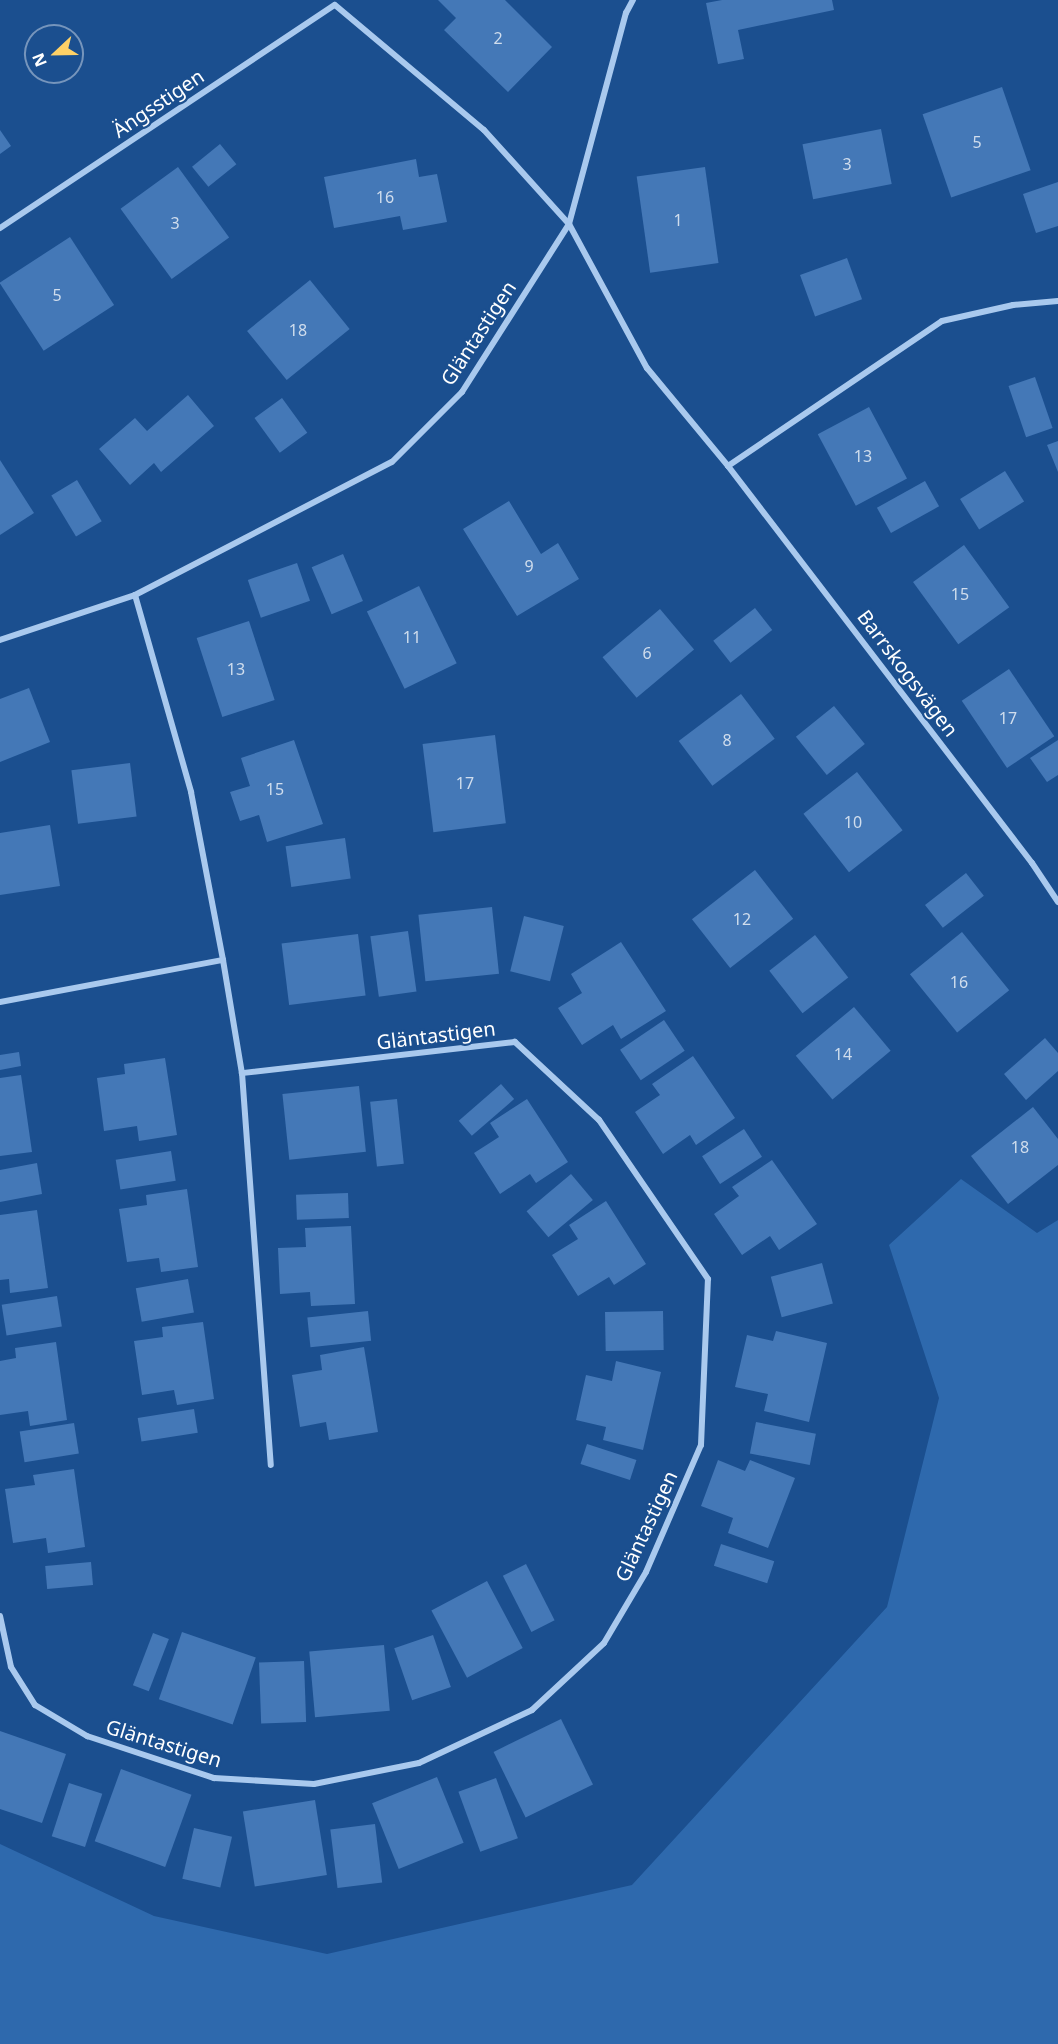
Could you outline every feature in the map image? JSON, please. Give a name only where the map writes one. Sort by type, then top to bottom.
[{"type":"street","name":"Ängsstigen","points":[[0,228],[341,0]]},
{"type":"street","name":"Gläntastigen","points":[[0,640],[135,595],[392,462],[462,392],[569,224],[626,13],[633,0]]},
{"type":"street","points":[[335,5],[484,130],[569,224]]},
{"type":"street","name":"Barrskogsvägen","points":[[569,224],[647,368],[728,466],[1032,863],[1058,902]]},
{"type":"street","points":[[728,466],[942,321],[1013,305],[1058,301]]},
{"type":"street","points":[[135,595],[191,792],[242,1073],[271,1465]]},
{"type":"street","points":[[0,1002],[223,960]]},
{"type":"street","name":"Gläntastigen","points":[[0,1616],[11,1666],[35,1705],[87,1736],[214,1778],[314,1784],[419,1763],[532,1710],[604,1643],[646,1572],[701,1446],[708,1279],[599,1120],[515,1042],[242,1073]]},
{"type":"shaded area","points":[[961,1179],[1037,1233],[1058,1220],[1058,2044],[0,2044],[0,1844],[154,1916],[327,1954],[632,1885],[887,1607],[939,1398],[889,1245]]},
{"type":"building","points":[[438,0],[505,0],[552,47],[508,92],[444,30],[456,18]]},
{"type":"building","points":[[722,0],[832,0],[834,10],[738,30],[744,59],[718,64],[706,3]]},
{"type":"building","points":[[1002,87],[1031,170],[951,198],[923,114]]},
{"type":"building","points":[[881,129],[892,184],[813,199],[802,144]]},
{"type":"building","points":[[0,130],[11,146],[0,154]]},
{"type":"building","points":[[220,144],[236,164],[208,187],[192,167]]},
{"type":"building","points":[[416,159],[419,177],[437,174],[447,222],[403,230],[400,216],[334,228],[324,177]]},
{"type":"building","points":[[178,167],[229,237],[172,279],[121,209]]},
{"type":"building","points":[[705,167],[718,263],[650,273],[637,177]]},
{"type":"building","points":[[1058,182],[1058,226],[1036,233],[1023,194]]},
{"type":"building","points":[[70,237],[114,305],[44,351],[0,282]]},
{"type":"building","points":[[847,258],[862,299],[815,316],[800,275]]},
{"type":"building","points":[[310,280],[350,329],[287,380],[247,331]]},
{"type":"building","points":[[1035,377],[1053,428],[1026,437],[1009,386]]},
{"type":"building","points":[[188,395],[214,426],[161,472],[154,463],[130,485],[99,449],[135,418],[147,431]]},
{"type":"building","points":[[282,398],[307,433],[280,453],[254,418]]},
{"type":"building","points":[[869,407],[907,479],[856,506],[818,434]]},
{"type":"building","points":[[1058,441],[1058,472],[1047,445]]},
{"type":"building","points":[[0,460],[34,513],[0,535]]},
{"type":"building","points":[[1005,471],[1024,502],[979,530],[960,499]]},
{"type":"building","points":[[77,480],[102,521],[76,537],[51,495]]},
{"type":"building","points":[[925,481],[939,506],[891,533],[877,508]]},
{"type":"building","points":[[509,501],[541,554],[558,543],[579,579],[517,616],[463,529]]},
{"type":"building","points":[[964,545],[1009,607],[958,644],[913,582]]},
{"type":"building","points":[[343,554],[363,601],[332,614],[312,567]]},
{"type":"building","points":[[297,563],[310,601],[261,618],[248,580]]},
{"type":"building","points":[[419,586],[457,663],[405,689],[367,611]]},
{"type":"building","points":[[755,608],[772,630],[730,663],[713,641]]},
{"type":"building","points":[[660,609],[694,650],[637,698],[603,657]]},
{"type":"building","points":[[249,621],[275,700],[222,717],[197,638]]},
{"type":"building","points":[[1009,669],[1054,736],[1007,768],[962,701]]},
{"type":"building","points":[[29,688],[50,742],[0,762],[0,699]]},
{"type":"building","points":[[741,694],[775,739],[712,786],[679,741]]},
{"type":"building","points":[[834,706],[865,744],[827,775],[796,737]]},
{"type":"building","points":[[495,735],[506,823],[433,832],[423,744]]},
{"type":"building","points":[[294,740],[323,824],[267,842],[259,815],[240,821],[230,792],[250,786],[241,758]]},
{"type":"building","points":[[1058,740],[1058,775],[1047,782],[1030,758]]},
{"type":"building","points":[[130,763],[137,817],[78,824],[71,770]]},
{"type":"building","points":[[857,772],[903,830],[849,872],[803,814]]},
{"type":"building","points":[[50,825],[60,886],[0,895],[0,833]]},
{"type":"building","points":[[345,838],[351,879],[291,887],[286,846]]},
{"type":"building","points":[[755,870],[793,919],[730,968],[692,919]]},
{"type":"building","points":[[966,873],[984,896],[943,928],[925,905]]},
{"type":"building","points":[[492,907],[499,974],[425,981],[418,915]]},
{"type":"building","points":[[524,916],[564,926],[550,981],[510,971]]},
{"type":"building","points":[[408,931],[416,991],[379,997],[370,936]]},
{"type":"building","points":[[962,932],[1009,990],[957,1032],[910,974]]},
{"type":"building","points":[[358,934],[366,996],[289,1005],[282,943]]},
{"type":"building","points":[[815,935],[848,978],[803,1013],[769,971]]},
{"type":"building","points":[[621,942],[666,1011],[621,1039],[613,1025],[582,1045],[558,1008],[582,993],[571,974]]},
{"type":"building","points":[[854,1007],[891,1051],[832,1100],[796,1056]]},
{"type":"building","points":[[664,1020],[685,1051],[641,1080],[620,1050]]},
{"type":"building","points":[[1045,1038],[1058,1053],[1058,1071],[1026,1100],[1004,1074]]},
{"type":"building","points":[[19,1052],[21,1066],[0,1070],[0,1055]]},
{"type":"building","points":[[693,1056],[735,1118],[696,1145],[690,1135],[663,1154],[635,1112],[660,1095],[652,1084]]},
{"type":"building","points":[[165,1058],[177,1135],[139,1141],[137,1126],[104,1131],[97,1078],[125,1074],[124,1064]]},
{"type":"building","points":[[21,1075],[32,1152],[0,1156],[0,1078]]},
{"type":"building","points":[[501,1084],[514,1099],[472,1136],[459,1121]]},
{"type":"building","points":[[359,1086],[366,1152],[289,1160],[282,1094]]},
{"type":"building","points":[[397,1099],[404,1164],[377,1166],[370,1102]]},
{"type":"building","points":[[527,1099],[568,1162],[536,1183],[530,1174],[500,1194],[474,1153],[499,1137],[490,1123]]},
{"type":"building","points":[[1033,1107],[1058,1139],[1058,1165],[1008,1204],[971,1156]]},
{"type":"building","points":[[744,1129],[762,1157],[720,1184],[702,1156]]},
{"type":"building","points":[[171,1151],[176,1181],[120,1189],[116,1160]]},
{"type":"building","points":[[772,1160],[817,1224],[779,1250],[770,1236],[742,1255],[714,1214],[739,1196],[732,1187]]},
{"type":"building","points":[[37,1163],[42,1194],[0,1202],[0,1170]]},
{"type":"building","points":[[571,1174],[593,1200],[548,1237],[527,1211]]},
{"type":"building","points":[[187,1189],[198,1267],[161,1272],[159,1258],[127,1262],[119,1209],[147,1205],[146,1195]]},
{"type":"building","points":[[348,1193],[349,1218],[297,1220],[296,1195]]},
{"type":"building","points":[[606,1201],[646,1264],[614,1285],[609,1277],[578,1296],[552,1255],[578,1239],[569,1225]]},
{"type":"building","points":[[37,1210],[48,1288],[10,1293],[9,1279],[0,1280],[0,1215]]},
{"type":"building","points":[[351,1226],[355,1304],[311,1306],[310,1292],[280,1294],[278,1248],[306,1247],[305,1228]]},
{"type":"building","points":[[822,1263],[833,1304],[782,1317],[771,1277]]},
{"type":"building","points":[[188,1279],[194,1312],[142,1322],[136,1288]]},
{"type":"building","points":[[57,1296],[62,1327],[7,1335],[2,1305]]},
{"type":"building","points":[[368,1311],[371,1341],[310,1347],[307,1317]]},
{"type":"building","points":[[663,1311],[664,1350],[606,1351],[605,1312]]},
{"type":"building","points":[[203,1322],[214,1399],[177,1405],[174,1390],[142,1395],[134,1341],[163,1337],[162,1327]]},
{"type":"building","points":[[776,1331],[827,1343],[809,1422],[764,1411],[768,1394],[735,1387],[747,1335],[773,1341]]},
{"type":"building","points":[[56,1342],[67,1420],[30,1426],[28,1411],[0,1415],[0,1361],[16,1358],[15,1348]]},
{"type":"building","points":[[364,1347],[378,1432],[329,1440],[326,1422],[300,1427],[292,1375],[322,1370],[320,1355]]},
{"type":"building","points":[[616,1361],[661,1372],[643,1450],[603,1440],[606,1427],[576,1420],[586,1375],[612,1381]]},
{"type":"building","points":[[194,1409],[198,1433],[141,1442],[138,1418]]},
{"type":"building","points":[[756,1422],[816,1434],[810,1465],[750,1453]]},
{"type":"building","points":[[74,1423],[79,1454],[25,1462],[20,1432]]},
{"type":"building","points":[[587,1444],[636,1460],[630,1480],[581,1464]]},
{"type":"building","points":[[718,1460],[745,1471],[750,1460],[795,1478],[768,1548],[728,1533],[733,1518],[701,1506]]},
{"type":"building","points":[[74,1469],[85,1547],[48,1553],[46,1538],[13,1543],[5,1489],[35,1485],[33,1475]]},
{"type":"building","points":[[721,1544],[774,1561],[767,1583],[714,1566]]},
{"type":"building","points":[[91,1562],[93,1585],[47,1589],[45,1566]]},
{"type":"building","points":[[526,1564],[555,1620],[531,1632],[503,1576]]},
{"type":"building","points":[[487,1581],[523,1648],[467,1678],[431,1611]]},
{"type":"building","points":[[182,1632],[256,1657],[233,1725],[159,1699]]},
{"type":"building","points":[[153,1633],[169,1639],[149,1691],[133,1685]]},
{"type":"building","points":[[433,1635],[451,1687],[412,1700],[394,1648]]},
{"type":"building","points":[[384,1645],[390,1711],[315,1717],[309,1652]]},
{"type":"building","points":[[304,1661],[306,1722],[261,1724],[259,1663]]},
{"type":"building","points":[[561,1719],[593,1785],[526,1817],[494,1752]]},
{"type":"building","points":[[0,1731],[66,1754],[42,1823],[0,1809]]},
{"type":"building","points":[[121,1769],[191,1795],[165,1867],[95,1841]]},
{"type":"building","points":[[437,1777],[464,1843],[399,1869],[372,1803]]},
{"type":"building","points":[[496,1778],[518,1838],[480,1852],[458,1792]]},
{"type":"building","points":[[69,1783],[102,1794],[85,1847],[52,1836]]},
{"type":"building","points":[[315,1800],[327,1875],[255,1886],[243,1811]]},
{"type":"building","points":[[375,1824],[382,1883],[338,1888],[330,1829]]},
{"type":"building","points":[[194,1828],[232,1837],[220,1887],[182,1879]]}]
